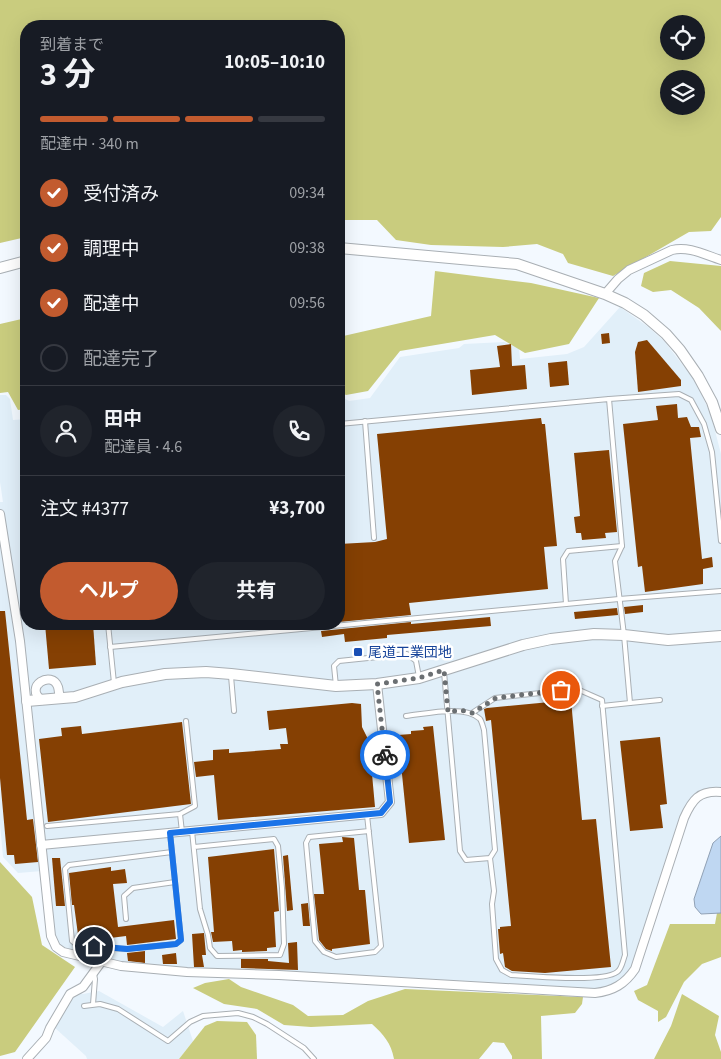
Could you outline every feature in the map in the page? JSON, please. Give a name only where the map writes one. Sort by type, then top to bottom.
[{"type":"street","points":[[606,294],[618,279],[629,270],[672,250],[680,248],[691,250],[721,260]]},
{"type":"street","points":[[345,249],[517,264],[625,302],[666,334],[680,350],[698,376],[712,402],[721,429]]},
{"type":"street","points":[[0,268],[20,263]]},
{"type":"street","points":[[0,514],[20,641],[51,936],[56,947],[63,952],[134,968],[187,972],[604,992],[620,986],[628,980],[635,970],[690,804],[706,793],[721,792]]},
{"type":"street","points":[[27,701],[76,697],[114,685],[165,674],[206,672],[336,686],[377,684],[419,678],[532,643],[594,634],[668,640],[721,636]]},
{"type":"street","points":[[42,700],[37,695],[36,690],[38,683],[44,679],[52,680],[57,684],[60,699]]},
{"type":"street","points":[[42,845],[381,813],[390,802],[377,684]]},
{"type":"street","points":[[27,1059],[46,1038],[70,994],[83,987],[102,961]]},
{"type":"lane","points":[[345,423],[678,394],[690,400],[704,424],[712,452],[721,541]]},
{"type":"lane","points":[[609,399],[622,546],[615,561],[630,703]]},
{"type":"lane","points":[[365,421],[374,538]]},
{"type":"lane","points":[[566,604],[563,559],[568,551],[622,546]]},
{"type":"lane","points":[[345,625],[721,591]]},
{"type":"lane","points":[[109,630],[114,685]]},
{"type":"lane","points":[[110,647],[290,630]]},
{"type":"lane","points":[[336,686],[334,666],[339,661],[407,654],[416,661],[419,678]]},
{"type":"lane","points":[[444,670],[460,852],[466,860],[490,858]]},
{"type":"lane","points":[[231,674],[234,711]]},
{"type":"lane","points":[[406,716],[460,710],[472,713],[481,720],[484,730],[495,850],[490,858],[494,891],[492,904],[496,959],[502,970],[511,975],[575,979],[614,974],[620,971],[625,954],[602,700],[577,688],[496,698],[472,713]]},
{"type":"lane","points":[[602,706],[660,700]]},
{"type":"lane","points":[[47,826],[180,814],[195,806],[186,721]]},
{"type":"lane","points":[[180,814],[182,832]]},
{"type":"lane","points":[[367,814],[369,830],[382,946],[375,952],[336,957],[324,952],[315,941],[306,844],[309,837],[369,830]]},
{"type":"lane","points":[[192,831],[200,909],[210,948],[217,956],[280,955],[284,944],[282,888],[278,846],[274,839],[194,847]]},
{"type":"lane","points":[[170,833],[172,852],[181,940],[176,944],[127,949],[78,946],[72,942],[65,869],[69,864],[172,852]]},
{"type":"lane","points":[[126,919],[124,896],[133,888],[175,882]]},
{"type":"lane","points":[[93,972],[95,979],[93,1004]]},
{"type":"lane","points":[[84,1006],[100,1004],[118,1010],[168,1041],[190,1022],[203,1016],[238,1013],[253,1017],[267,1024],[304,1048],[314,1059]]},
{"type":"shaded area","name":"尾道工業団地","points":[[620,307],[647,326],[664,341],[695,381],[711,415],[721,454],[721,795],[706,796],[694,805],[675,855],[640,968],[634,978],[619,990],[606,995],[237,975],[68,957],[48,937],[42,871],[18,873],[3,857],[0,824],[0,502],[3,502],[0,482],[0,395],[6,395],[10,399],[13,420],[20,419],[20,630],[345,630],[345,399],[349,401],[370,398],[400,357],[459,348],[464,344],[504,342],[519,348],[520,359],[567,354],[584,347]]},
{"type":"shaded area","points":[[99,991],[163,1027],[183,1011],[193,1041],[179,1059],[87,1059],[54,1027],[78,992],[83,994]]},
{"type":"green space","points":[[0,0],[721,0],[721,217],[711,231],[689,232],[613,276],[568,263],[563,254],[537,244],[503,247],[431,245],[396,240],[377,220],[345,220],[345,20],[20,20],[20,238],[0,243]]},
{"type":"green space","points":[[670,261],[721,266],[721,331],[699,308],[671,290],[653,292],[641,286],[644,273]]},
{"type":"green space","points":[[435,271],[531,283],[599,298],[569,344],[525,353],[495,335],[400,351],[368,391],[345,394],[345,336],[431,316]]},
{"type":"green space","points":[[20,319],[20,410],[18,410],[8,392],[0,393],[0,324]]},
{"type":"green space","points":[[0,862],[32,897],[42,945],[75,967],[15,1052],[0,1056]]},
{"type":"green space","points":[[717,913],[721,913],[721,957],[702,964],[684,982],[666,1017],[658,1022],[658,1011],[638,1000],[634,991],[647,985],[670,924],[715,924]]},
{"type":"green space","points":[[229,979],[241,987],[293,1005],[308,1016],[343,1015],[368,1001],[405,989],[583,997],[582,1004],[575,1013],[541,1016],[542,1059],[512,1059],[504,1043],[493,1042],[479,1059],[394,1059],[391,1048],[386,1040],[372,1024],[311,1027],[284,1025],[257,1009],[224,1004],[193,988],[205,983]]},
{"type":"green space","points":[[682,994],[719,1016],[715,1035],[721,1052],[721,1059],[654,1059],[671,1026]]},
{"type":"green space","points":[[217,1021],[247,1022],[256,1035],[257,1059],[179,1059],[205,1026]]},
{"type":"water","points":[[721,836],[721,913],[701,914],[695,907],[694,899],[713,843]]},
{"type":"building","points":[[609,333],[610,343],[602,344],[601,334]]},
{"type":"building","points":[[647,340],[681,380],[681,386],[638,392],[635,352],[638,342]]},
{"type":"building","points":[[511,344],[512,366],[525,365],[527,389],[472,395],[470,370],[500,367],[497,346]]},
{"type":"building","points":[[567,361],[569,385],[550,387],[548,363]]},
{"type":"building","points":[[677,404],[678,418],[687,417],[691,427],[699,427],[701,437],[690,438],[702,559],[712,557],[713,567],[703,569],[703,584],[645,592],[642,566],[638,567],[623,424],[658,420],[656,406]]},
{"type":"building","points":[[541,418],[542,424],[545,424],[557,546],[544,547],[548,589],[409,603],[411,615],[345,621],[345,544],[375,542],[387,539],[377,434]]},
{"type":"building","points":[[609,450],[617,532],[605,533],[606,538],[582,540],[581,533],[576,533],[574,517],[580,516],[574,453]]},
{"type":"building","points":[[643,605],[643,612],[625,614],[624,607]]},
{"type":"building","points":[[617,608],[618,615],[575,619],[574,612]]},
{"type":"building","points":[[0,611],[5,611],[27,820],[33,819],[38,862],[15,864],[14,855],[7,855],[0,778]]},
{"type":"building","points":[[490,617],[491,626],[387,635],[387,638],[345,642],[344,634],[322,637],[321,631],[411,622],[411,624]]},
{"type":"building","points":[[46,630],[93,630],[96,665],[49,669]]},
{"type":"building","points":[[571,700],[582,820],[596,819],[611,967],[545,973],[512,971],[505,967],[503,953],[500,954],[498,929],[511,926],[491,720],[486,721],[484,709]]},
{"type":"building","points":[[352,703],[361,704],[362,727],[369,741],[375,807],[218,820],[214,775],[196,777],[194,762],[213,760],[213,750],[229,749],[229,753],[281,749],[280,744],[288,744],[286,728],[269,730],[267,711]]},
{"type":"building","points":[[182,722],[191,804],[48,822],[39,739],[62,736],[61,728],[81,726],[82,734]]},
{"type":"building","points":[[433,726],[445,840],[409,843],[398,735],[411,734],[411,731],[424,730],[423,727]]},
{"type":"building","points":[[660,737],[667,804],[660,805],[663,828],[630,831],[620,741]]},
{"type":"building","points":[[342,837],[354,838],[359,890],[365,890],[370,944],[332,949],[332,951],[326,949],[319,940],[314,894],[324,894],[319,844],[343,842]]},
{"type":"building","points":[[274,849],[279,911],[274,912],[276,947],[267,948],[267,951],[242,952],[242,950],[233,951],[232,941],[213,942],[211,932],[214,932],[208,857]]},
{"type":"building","points":[[288,855],[293,910],[287,911],[283,856]]},
{"type":"building","points":[[52,858],[60,858],[65,906],[56,906]]},
{"type":"building","points":[[111,867],[111,871],[125,869],[127,883],[113,884],[118,927],[174,920],[176,939],[127,945],[126,936],[79,942],[74,905],[72,905],[69,873]]},
{"type":"building","points":[[308,903],[310,926],[303,926],[301,904]]},
{"type":"building","points":[[204,933],[206,955],[202,955],[204,967],[194,967],[192,934]]},
{"type":"building","points":[[297,942],[298,970],[241,968],[241,959],[268,959],[268,961],[289,963],[288,943]]},
{"type":"building","points":[[145,951],[145,963],[128,961],[127,953]]},
{"type":"building","points":[[176,953],[177,964],[163,964],[162,955]]},
{"type":"way so far","points":[[385,755],[377,684],[419,678],[444,670],[448,712],[460,710],[472,713],[496,698],[561,690]]},
{"type":"place","name":"尾道工業団地","points":[[358,652]]},
{"type":"route","points":[[94,946],[127,949],[176,944],[181,940],[170,833],[381,813],[390,802],[385,755]]}]
